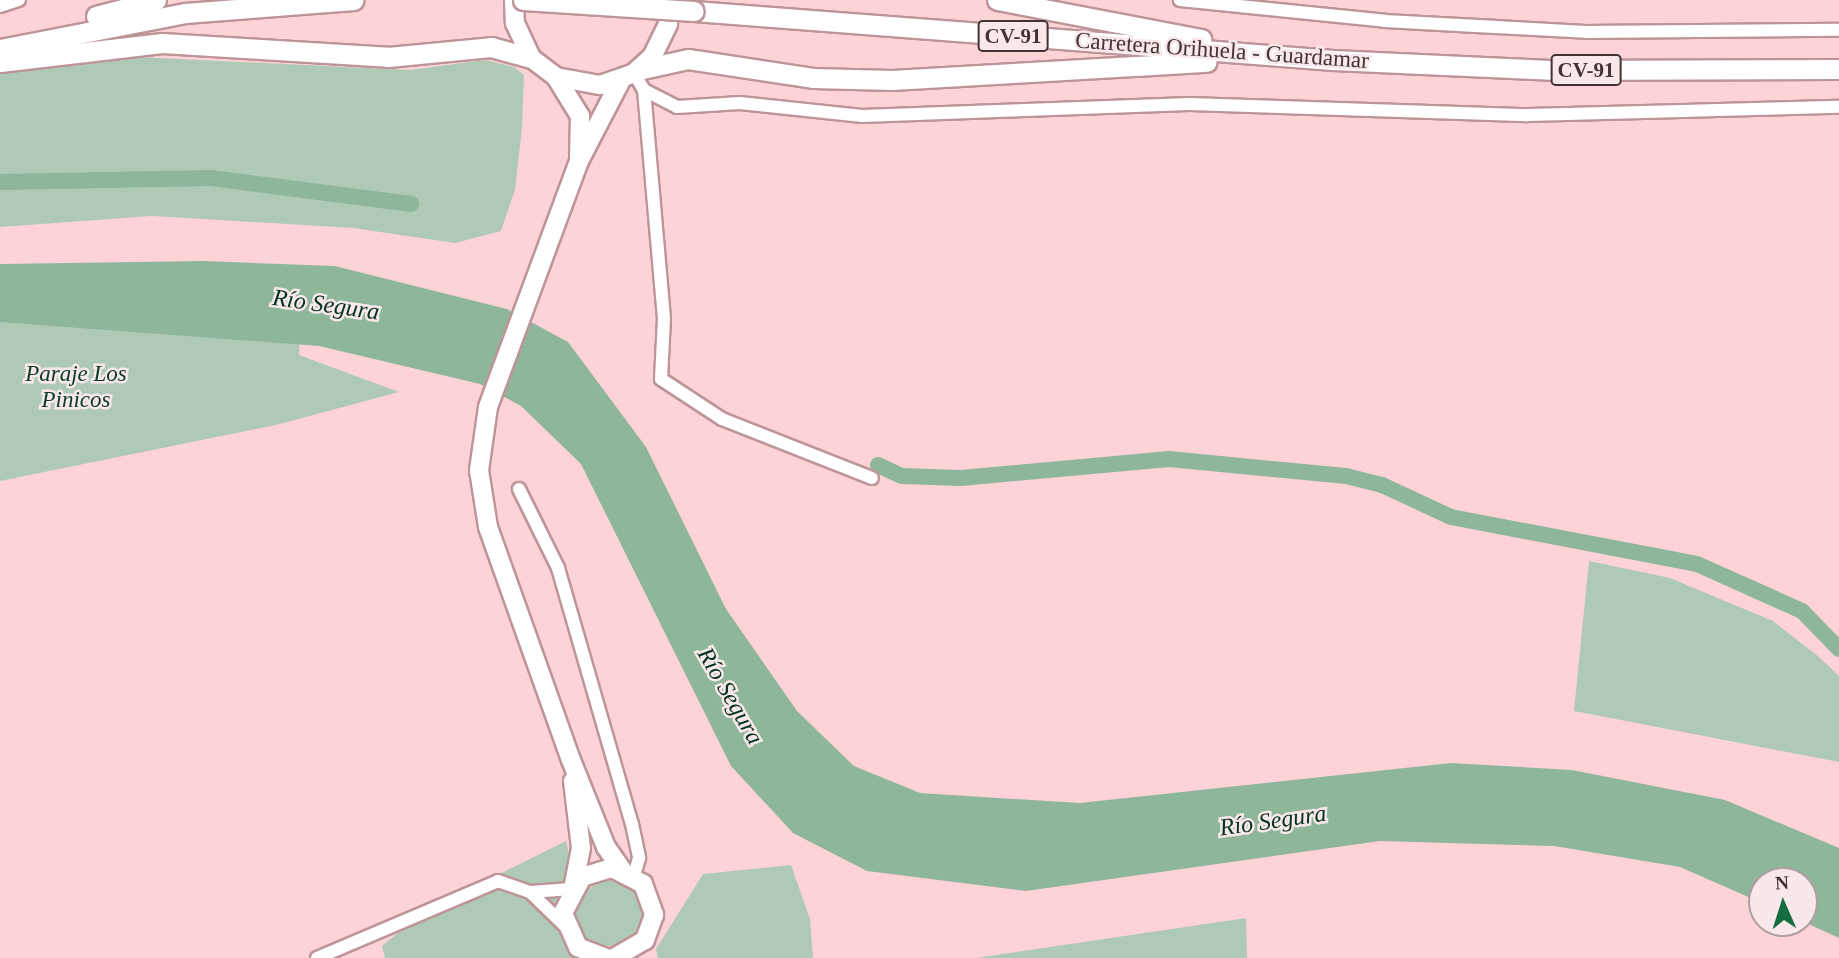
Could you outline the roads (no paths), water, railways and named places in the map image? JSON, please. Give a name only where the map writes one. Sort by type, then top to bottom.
[{"type":"main road","points":[[0,41],[156,0]]},
{"type":"main road","points":[[0,49],[185,13],[354,0]]},
{"type":"main road","points":[[514,0],[515,23],[531,58]]},
{"type":"main road","name":"Carretera Orihuela - Guardamar","points":[[523,0],[1333,60],[1556,70],[1839,69]]},
{"type":"main road","points":[[614,958],[645,949],[653,904],[606,847],[571,760],[486,517],[479,470],[488,407],[579,161],[631,74],[662,41],[668,0]]},
{"type":"main road","points":[[997,0],[1081,20],[1333,60]]},
{"type":"main road","points":[[0,62],[162,43],[388,57],[491,47],[531,58],[556,77],[578,84],[688,59],[813,78],[881,80],[1155,63],[1333,60]]},
{"type":"main road","points":[[556,77],[580,116],[579,161]]},
{"type":"main road","points":[[571,760],[581,848],[565,926],[578,947],[600,958],[606,958]]},
{"type":"main road","points":[[573,886],[592,872],[628,873]]},
{"type":"street","points":[[0,6],[19,0]]},
{"type":"street","points":[[1180,0],[1385,21],[1586,32],[1839,30]]},
{"type":"street","points":[[631,74],[644,90],[677,107],[740,103],[862,116],[1190,104],[1528,115],[1839,107]]},
{"type":"street","points":[[644,90],[664,318],[661,379],[722,419],[872,478]]},
{"type":"street","points":[[519,489],[558,568],[632,824],[639,858],[628,873]]},
{"type":"street","points":[[317,958],[361,936],[439,912],[491,883],[517,883],[565,926]]},
{"type":"street","points":[[530,892],[573,886]]},
{"type":"water","name":"Río Segura","points":[[204,261],[335,266],[507,309],[568,342],[646,447],[726,609],[797,711],[854,766],[920,793],[1080,803],[1451,763],[1572,770],[1725,800],[1839,848],[1839,938],[1818,928],[1818,867],[1748,867],[1748,897],[1680,867],[1554,846],[1380,841],[1026,891],[867,871],[793,833],[731,766],[581,464],[521,406],[480,384],[319,346],[0,322],[0,264]]},
{"type":"waterway","points":[[0,182],[211,178],[411,204]]},
{"type":"waterway","points":[[878,465],[902,476],[961,478],[1169,459],[1346,476],[1382,485],[1451,517],[1697,564],[1802,611],[1839,649]]},
{"type":"park label","name":"Paraje Los Pinicos","points":[[76,387]]}]
